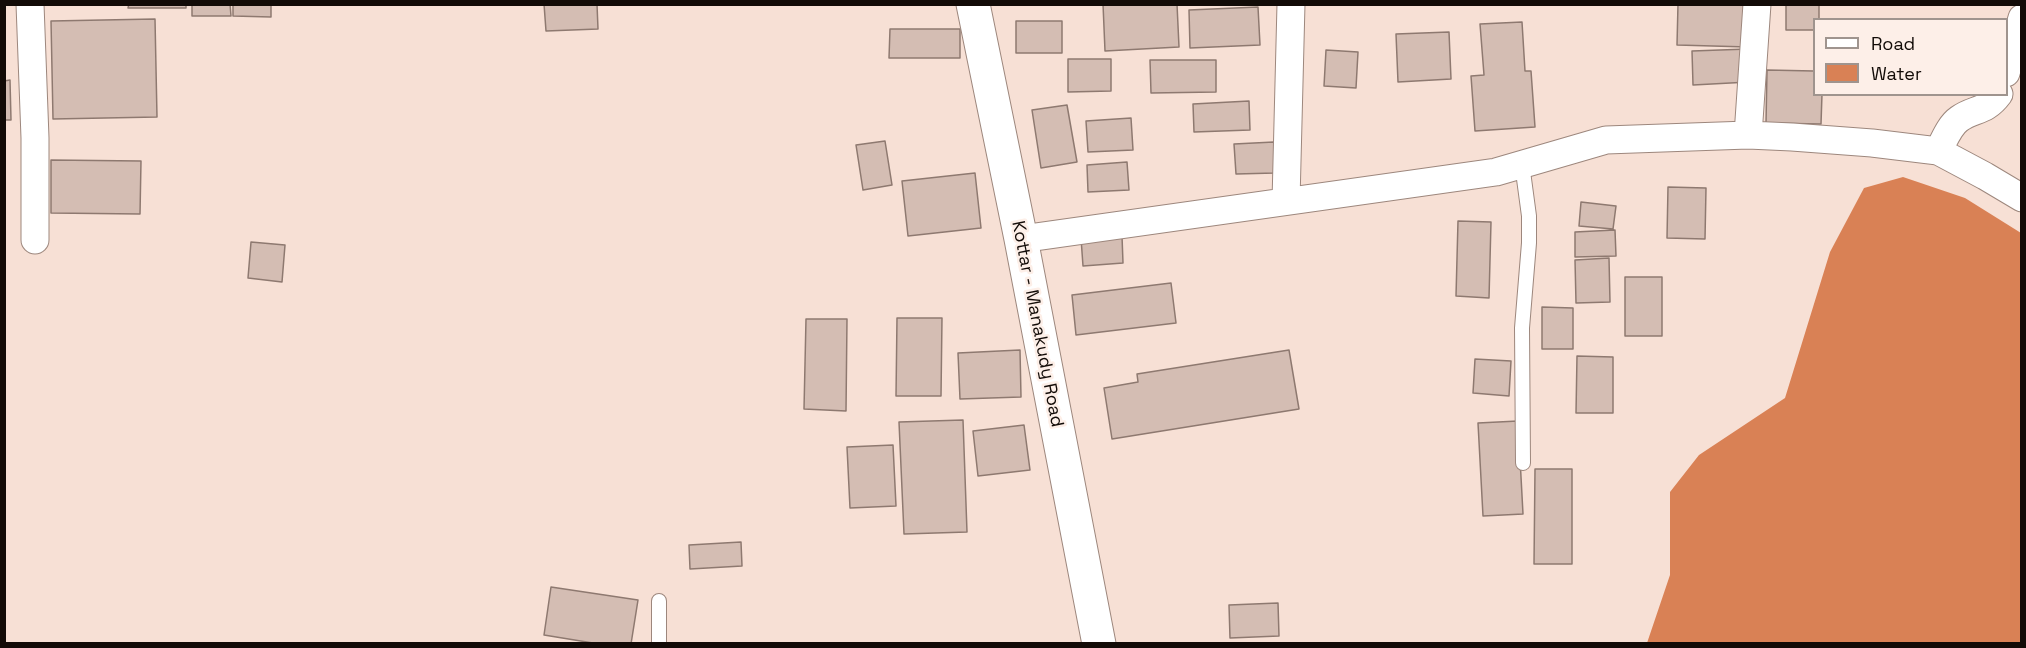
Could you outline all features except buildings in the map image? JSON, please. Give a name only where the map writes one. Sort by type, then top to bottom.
[{"type":"main road","name":"Kottar - Manakudy Road","points":[[973,4],[1099,644]]},
{"type":"street","points":[[30,4],[35,138],[35,240]]},
{"type":"street","points":[[1286,201],[1291,4]]},
{"type":"street","points":[[1748,135],[1757,4]]},
{"type":"street","points":[[2008,69],[2022,18]]},
{"type":"street","points":[[1938,151],[1953,124],[1963,116],[1985,109],[1997,96]]},
{"type":"street","points":[[1021,239],[1496,172],[1606,140],[1748,135],[1872,143],[1938,151],[2022,198]]},
{"type":"lane","points":[[1522,164],[1529,216],[1529,243],[1522,328],[1522,463]]},
{"type":"lane","points":[[658,644],[659,601]]},
{"type":"water","points":[[1903,177],[1965,198],[2021,233],[2021,643],[1647,643],[1670,575],[1670,492],[1699,455],[1785,398],[1830,252],[1864,188]]}]
